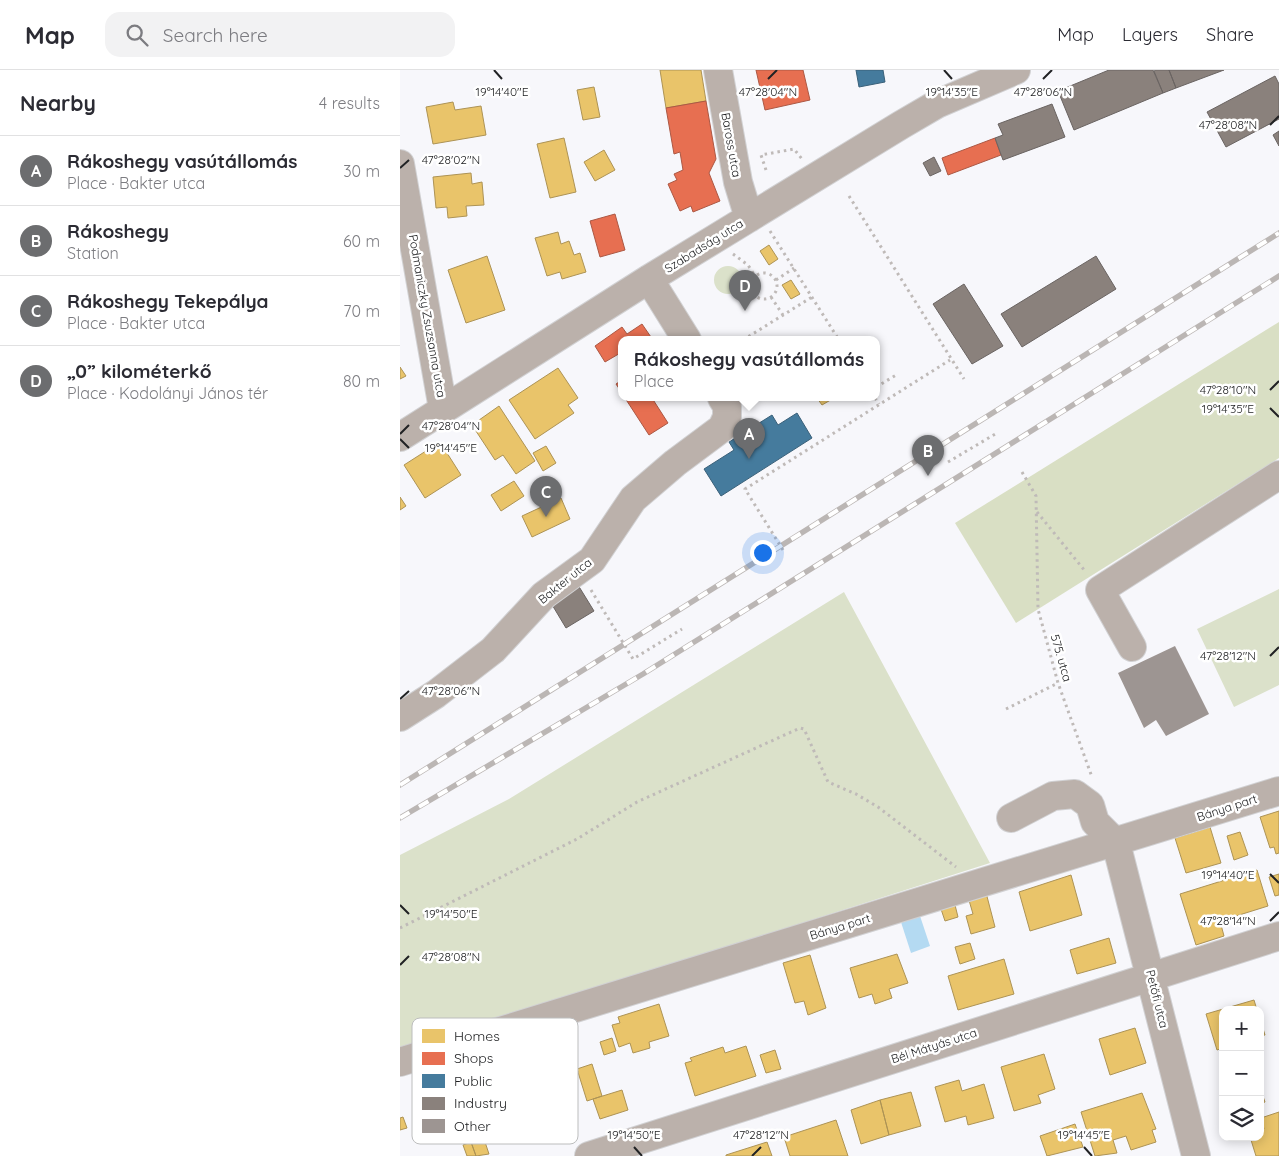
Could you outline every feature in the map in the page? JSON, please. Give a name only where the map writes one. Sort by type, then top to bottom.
[{"type":"street","name":"Baross utca","points":[[718,70],[738,182],[759,223]]},
{"type":"street","name":"Szabadság utca","points":[[400,437],[649,280],[759,223],[929,108],[1016,70]]},
{"type":"street","name":"Podmaniczky Zsuzsanna utca","points":[[400,164],[443,409]]},
{"type":"street","points":[[649,280],[684,336]]},
{"type":"street","name":"Bakter utca","points":[[400,717],[436,694],[493,650],[544,595],[592,560],[633,499],[675,463],[722,428],[727,417],[725,402]]},
{"type":"street","points":[[1132,647],[1100,590],[1279,475]]},
{"type":"street","name":"Bánya part","points":[[544,1018],[1116,843],[1279,791]]},
{"type":"street","points":[[1010,818],[1053,796],[1076,794],[1090,805],[1095,822],[1116,843]]},
{"type":"street","name":"Petőfi utca","points":[[1116,843],[1152,976],[1196,1156]]},
{"type":"street","name":"Bél Mátyás utca","points":[[589,1156],[1279,936]]},
{"type":"street","name":"Bánya part","points":[[400,1062],[412,1058]]},
{"type":"path","points":[[766,170],[761,155],[794,149],[803,160]]},
{"type":"path","points":[[850,196],[950,360],[964,379]]},
{"type":"path","points":[[759,223],[794,268],[836,336]]},
{"type":"path","points":[[729,251],[748,266],[755,276]]},
{"type":"path","points":[[776,280],[794,268]]},
{"type":"path","points":[[765,273],[776,280],[777,286],[771,297],[764,299],[753,293],[751,285],[755,276],[765,273]]},
{"type":"path","points":[[771,297],[783,316]]},
{"type":"path","points":[[750,336],[812,297]]},
{"type":"path","points":[[783,550],[745,489],[950,360]]},
{"type":"path","points":[[880,385],[898,374]]},
{"type":"path","points":[[948,462],[997,433]]},
{"type":"path","name":"575. utca","points":[[1022,472],[1036,496],[1038,608],[1058,683],[1096,786]]},
{"type":"path","points":[[1036,512],[1100,590]]},
{"type":"path","points":[[578,570],[633,659],[682,628]]},
{"type":"path","points":[[1006,709],[1058,683]]},
{"type":"path","points":[[400,928],[577,839],[637,802],[800,728],[804,729],[828,782],[856,794],[878,807],[978,885]]},
{"type":"green space","points":[[728,266],[738,270],[742,280],[738,290],[728,294],[718,290],[714,280],[718,270]]},
{"type":"green space","points":[[1279,322],[1279,458],[1016,623],[955,523]]},
{"type":"green space","points":[[1279,589],[1279,685],[1234,707],[1197,629]]},
{"type":"green space","points":[[844,592],[990,863],[504,1018],[412,1018],[412,1047],[400,1051],[400,855],[509,799]]},
{"type":"water","points":[[919,913],[930,946],[911,953],[900,919]]},
{"type":"building: Homes","points":[[660,70],[701,70],[706,101],[666,108]]},
{"type":"building: Homes","points":[[594,87],[600,117],[583,120],[577,90]]},
{"type":"building: Homes","points":[[453,102],[455,110],[481,106],[486,135],[433,144],[426,107]]},
{"type":"building: Homes","points":[[564,138],[576,192],[550,198],[537,144]]},
{"type":"building: Homes","points":[[604,150],[615,170],[595,181],[584,162]]},
{"type":"building: Homes","points":[[471,173],[472,184],[482,182],[484,205],[466,206],[467,216],[448,218],[447,207],[436,208],[433,177]]},
{"type":"building: Homes","points":[[558,232],[561,244],[569,241],[574,255],[580,253],[586,272],[562,279],[560,272],[547,276],[535,238]]},
{"type":"building: Homes","points":[[769,245],[778,259],[769,265],[760,251]]},
{"type":"building: Homes","points":[[487,256],[505,310],[466,323],[448,270]]},
{"type":"building: Homes","points":[[791,280],[800,294],[791,299],[782,285]]},
{"type":"building: Homes","points":[[400,367],[406,376],[400,379]]},
{"type":"building: Homes","points":[[558,368],[578,398],[568,405],[574,413],[535,439],[509,400]]},
{"type":"building: Homes","points":[[819,401],[829,401],[822,405]]},
{"type":"building: Homes","points":[[499,406],[535,461],[516,474],[503,455],[495,460],[472,425]]},
{"type":"building: Homes","points":[[440,442],[461,475],[425,498],[404,465]]},
{"type":"building: Homes","points":[[546,446],[556,463],[543,471],[533,453]]},
{"type":"building: Homes","points":[[514,481],[524,496],[501,511],[491,495]]},
{"type":"building: Homes","points":[[400,497],[406,506],[400,510]]},
{"type":"building: Homes","points":[[561,498],[570,519],[532,537],[522,516]]},
{"type":"building: Homes","points":[[1279,811],[1279,853],[1276,854],[1274,847],[1270,848],[1260,817]]},
{"type":"building: Homes","points":[[1210,827],[1221,863],[1186,873],[1175,838]]},
{"type":"building: Homes","points":[[1240,832],[1248,855],[1234,860],[1227,836]]},
{"type":"building: Homes","points":[[1257,870],[1268,906],[1220,921],[1224,936],[1196,945],[1180,894]]},
{"type":"building: Homes","points":[[1279,874],[1279,895],[1275,896],[1269,877]]},
{"type":"building: Homes","points":[[1071,875],[1082,915],[1030,931],[1019,892]]},
{"type":"building: Homes","points":[[984,885],[995,927],[971,934],[966,916],[973,914],[966,890]]},
{"type":"building: Homes","points":[[955,905],[958,917],[945,921],[941,909]]},
{"type":"building: Homes","points":[[1109,938],[1116,963],[1077,974],[1070,950]]},
{"type":"building: Homes","points":[[970,943],[975,959],[960,964],[955,947]]},
{"type":"building: Homes","points":[[897,954],[908,983],[889,989],[892,998],[875,1004],[872,994],[859,998],[850,968]]},
{"type":"building: Homes","points":[[810,955],[826,1008],[808,1015],[804,1001],[795,1003],[783,963]]},
{"type":"building: Homes","points":[[1004,959],[1014,994],[958,1010],[948,976]]},
{"type":"building: Homes","points":[[1254,1000],[1256,1006],[1233,1006]]},
{"type":"building: Homes","points":[[659,1004],[669,1036],[649,1042],[650,1048],[633,1053],[630,1043],[619,1047],[612,1025],[620,1023],[618,1017]]},
{"type":"building: Homes","points":[[1219,1010],[1219,1049],[1217,1050],[1206,1014]]},
{"type":"building: Homes","points":[[1135,1028],[1146,1063],[1110,1075],[1099,1039]]},
{"type":"building: Homes","points":[[612,1038],[616,1051],[604,1055],[600,1042]]},
{"type":"building: Homes","points":[[746,1046],[756,1076],[695,1096],[685,1063],[692,1061],[690,1058],[723,1047],[725,1053]]},
{"type":"building: Homes","points":[[775,1050],[781,1069],[766,1073],[760,1055]]},
{"type":"building: Homes","points":[[1044,1054],[1055,1089],[1038,1095],[1041,1103],[1014,1111],[1001,1067]]},
{"type":"building: Homes","points":[[592,1064],[602,1096],[587,1101],[578,1069]]},
{"type":"building: Homes","points":[[959,1080],[962,1091],[984,1084],[994,1118],[968,1125],[966,1116],[945,1122],[935,1087]]},
{"type":"building: Homes","points":[[622,1090],[628,1110],[600,1119],[593,1099]]},
{"type":"building: Homes","points":[[911,1092],[921,1126],[889,1135],[880,1100]]},
{"type":"building: Homes","points":[[1142,1093],[1156,1129],[1152,1130],[1156,1142],[1131,1150],[1126,1136],[1113,1140],[1117,1153],[1095,1156],[1081,1112]]},
{"type":"building: Homes","points":[[880,1100],[889,1135],[861,1144],[851,1110]]},
{"type":"building: Homes","points":[[1279,1112],[1279,1156],[1256,1156],[1251,1141],[1264,1141],[1264,1117]]},
{"type":"building: Homes","points":[[403,1117],[407,1128],[400,1130],[400,1118]]},
{"type":"building: Homes","points":[[836,1120],[848,1156],[790,1156],[784,1137]]},
{"type":"building: Homes","points":[[1075,1124],[1083,1147],[1047,1156],[1040,1136]]},
{"type":"building: Homes","points":[[767,1142],[772,1156],[726,1156],[726,1155]]},
{"type":"building: Homes","points":[[472,1144],[486,1144],[489,1154],[476,1156]]},
{"type":"building: Homes","points":[[472,1144],[476,1156],[467,1156],[463,1145]]},
{"type":"building: Shops","points":[[756,70],[803,70],[810,100],[765,110]]},
{"type":"building: Shops","points":[[706,101],[716,159],[709,173],[720,201],[693,212],[691,206],[680,211],[668,184],[677,180],[674,174],[683,170],[680,152],[674,154],[666,108]]},
{"type":"building: Shops","points":[[995,138],[1001,155],[948,175],[942,158]]},
{"type":"building: Shops","points":[[615,214],[625,250],[600,257],[590,221]]},
{"type":"building: Shops","points":[[642,324],[650,336],[618,336],[618,354],[605,362],[595,346],[622,327],[627,334]]},
{"type":"building: Shops","points":[[627,401],[654,401],[668,423],[649,435]]},
{"type":"building: Public","points":[[856,70],[883,70],[885,82],[859,87]]},
{"type":"building: Public","points":[[797,413],[812,438],[721,496],[704,469],[734,450],[729,442],[772,415],[778,425]]},
{"type":"building: Industry","points":[[1109,70],[1153,70],[1163,93],[1074,130],[1058,91]]},
{"type":"building: Industry","points":[[1169,70],[1176,88],[1163,93],[1154,71]]},
{"type":"building: Industry","points":[[1169,70],[1224,70],[1176,88]]},
{"type":"building: Industry","points":[[1275,76],[1279,84],[1279,119],[1226,147],[1207,112]]},
{"type":"building: Industry","points":[[1052,104],[1065,137],[1003,160],[995,138],[1003,135],[998,124]]},
{"type":"building: Industry","points":[[1279,131],[1279,146],[1273,135]]},
{"type":"building: Industry","points":[[934,157],[941,171],[930,176],[923,163]]},
{"type":"building: Industry","points":[[1096,256],[1116,289],[1022,347],[1001,314]]},
{"type":"building: Industry","points":[[964,284],[1003,346],[972,364],[933,304]]},
{"type":"building: Industry","points":[[578,585],[594,611],[566,628],[551,603]]},
{"type":"building: Other","points":[[1175,646],[1209,714],[1166,736],[1156,720],[1144,728],[1118,673]]},
{"type":"railway","points":[[400,785],[1279,233]]},
{"type":"railway","points":[[400,818],[643,674],[1279,276]]},
{"type":"place","name":"„0” kilométerkő","points":[[745,311]]},
{"type":"place","name":"Rákoshegy vasútállomás","points":[[749,459]]},
{"type":"place","name":"Rákoshegy","points":[[928,476]]},
{"type":"place","name":"Rákoshegy Tekepálya","points":[[546,517]]}]
